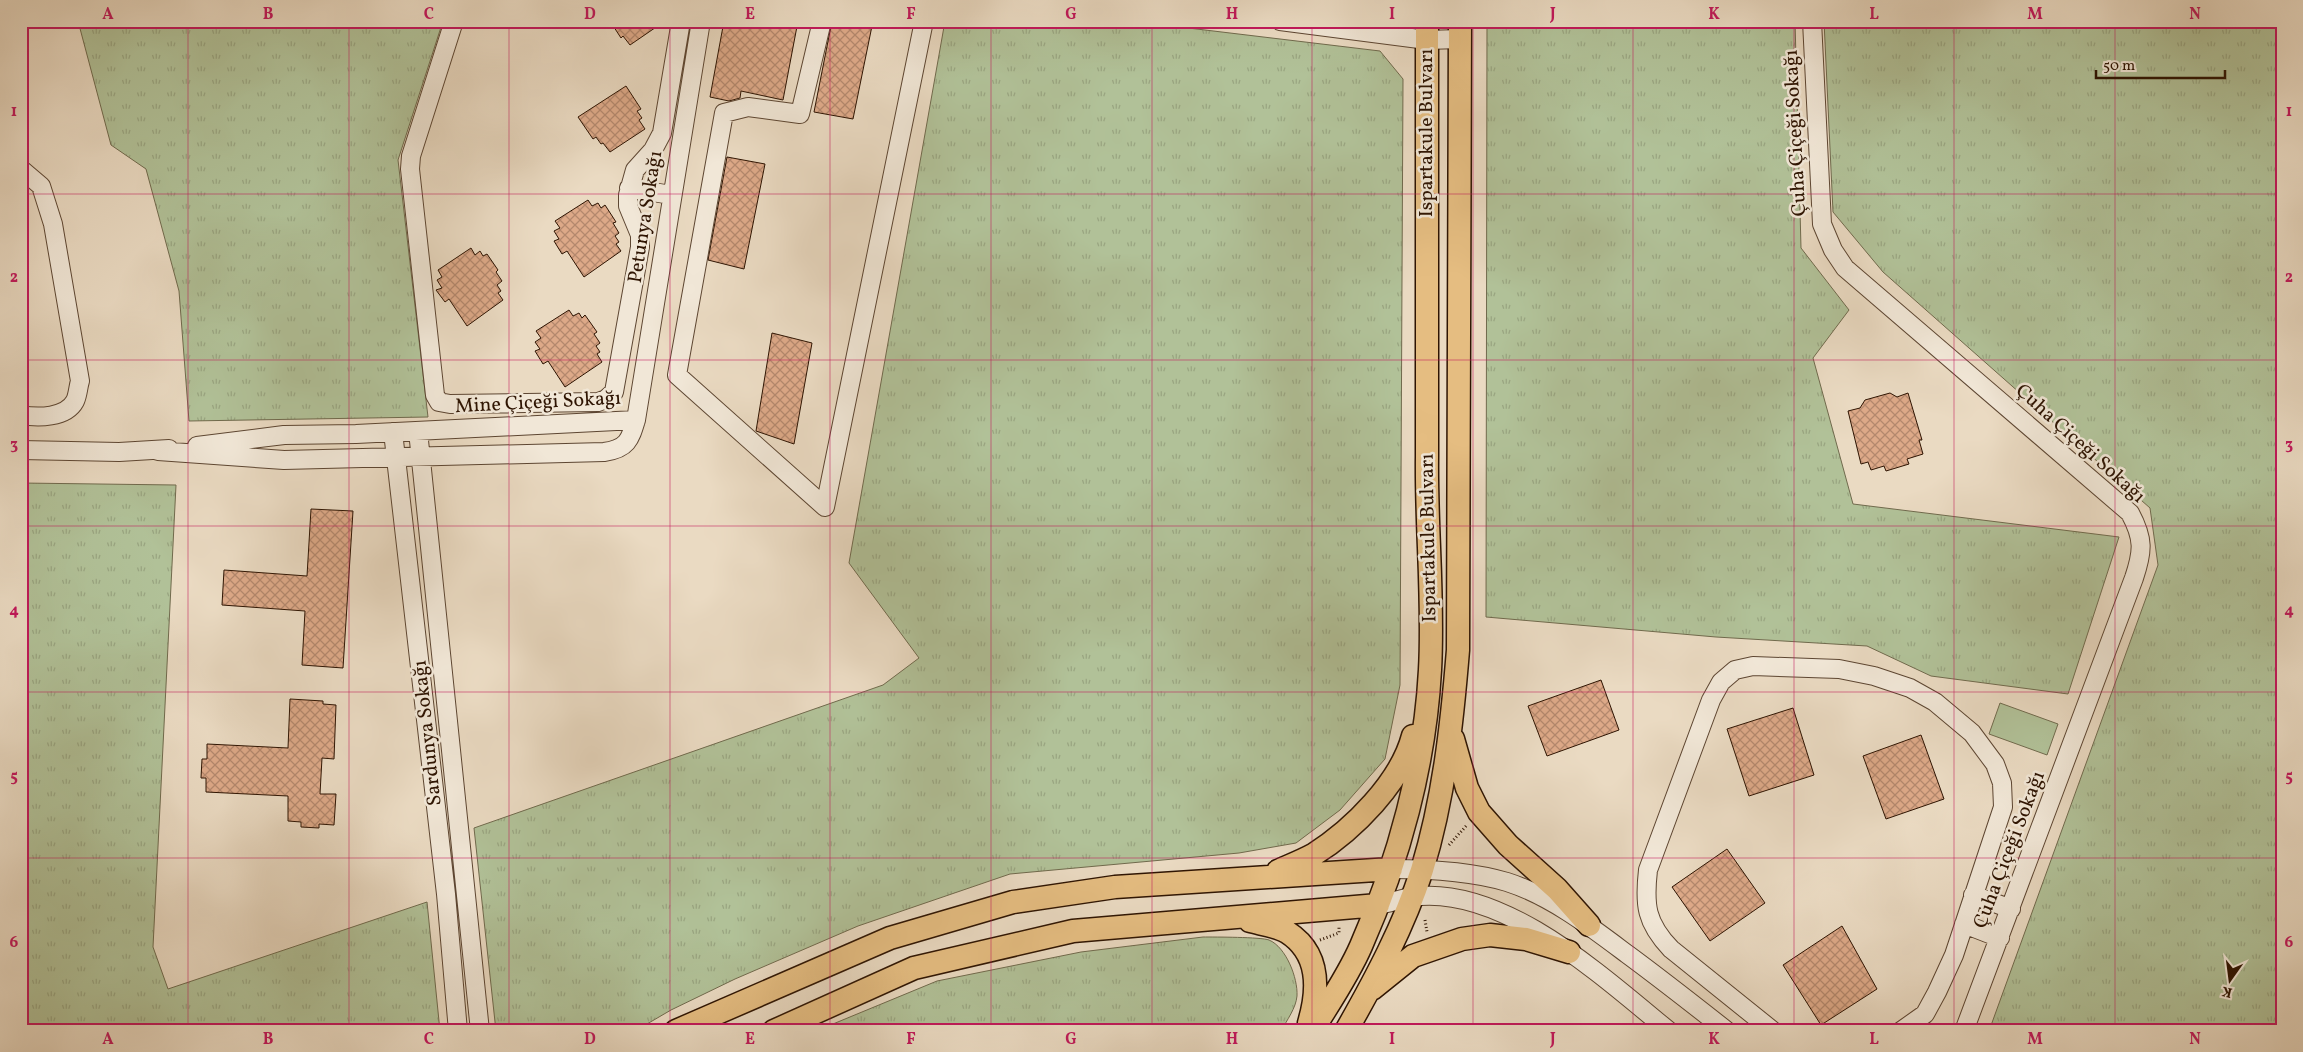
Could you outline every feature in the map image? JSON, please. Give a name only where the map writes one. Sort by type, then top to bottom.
[{"type":"main road","name":"Ispartakule Bulvarı","points":[[1346,1031],[1368,993],[1412,897],[1422,869],[1443,781],[1451,734],[1458,650],[1460,30]]},
{"type":"main road","name":"Ispartakule Bulvarı","points":[[1312,1031],[1340,987],[1361,947],[1378,905],[1390,869],[1422,747],[1430,669],[1431,606],[1426,489],[1427,31]]},
{"type":"main road","points":[[1266,877],[1313,855],[1346,829],[1383,795],[1409,751],[1430,669]]},
{"type":"main road","points":[[1451,734],[1467,788],[1479,812],[1508,845],[1557,889],[1589,925]]},
{"type":"main road","points":[[676,1031],[890,938],[1013,902],[1115,887],[1390,869]]},
{"type":"main road","points":[[774,1031],[914,968],[1073,931],[1378,905]]},
{"type":"main road","points":[[1234,917],[1286,931],[1301,943],[1314,966],[1316,981],[1316,1000],[1306,1031]]},
{"type":"main road","points":[[1368,993],[1413,956],[1462,939],[1490,934],[1526,939],[1569,952]]},
{"type":"street","points":[[454,21],[410,163],[435,395],[439,402],[450,404],[598,402],[606,399],[614,392],[640,247],[640,236],[628,206],[629,188],[635,170],[653,150],[662,133],[681,21]]},
{"type":"street","name":"Petunya Sokağı","points":[[636,420],[700,21]]},
{"type":"street","points":[[822,21],[800,114],[748,107],[724,113],[677,375],[825,507],[924,21]]},
{"type":"street","points":[[1280,21],[1427,31],[1460,30]]},
{"type":"street","name":"Çuha Çiçeği Sokağı","points":[[1812,21],[1822,224],[1833,250],[1845,268],[2130,513],[2139,530],[2142,550],[2134,578],[1964,1031]]},
{"type":"street","points":[[21,169],[41,186],[53,224],[80,381],[75,401],[62,413],[34,417],[21,415]]},
{"type":"street","points":[[629,188],[671,195]]},
{"type":"street","name":"Mine Çiçeği Sokağı","points":[[21,450],[158,451],[284,460],[616,450],[630,438],[636,420],[418,431],[284,435],[158,451]]},
{"type":"street","name":"Sardunya Sokağı","points":[[418,431],[480,1031]]},
{"type":"street","name":"Sardunya Sokağı","points":[[393,432],[442,858],[458,1031]]},
{"type":"street","points":[[1773,1031],[1671,949],[1659,937],[1649,918],[1645,895],[1648,870],[1711,700],[1721,682],[1735,670],[1753,666],[1839,669],[1874,676],[1910,688],[1935,702],[1972,733],[1995,764],[2002,783],[2003,807],[1964,924],[1937,992],[1925,1014],[1901,1031]]},
{"type":"street","points":[[442,858],[462,850]]},
{"type":"street","points":[[1390,869],[1422,869],[1481,876],[1509,882],[1549,901],[1589,925],[1727,1031]]},
{"type":"street","points":[[1974,895],[2010,909]]},
{"type":"street","points":[[1378,905],[1412,897],[1447,898],[1481,904],[1523,921],[1569,952],[1669,1031]]},
{"type":"street","points":[[1964,924],[2000,938]]},
{"type":"path","points":[[1445,850],[1467,825]]},
{"type":"path","points":[[1313,943],[1339,933],[1340,924]]},
{"type":"green space","points":[[78,21],[443,21],[398,160],[428,417],[189,421],[179,291],[146,169],[111,145]]},
{"type":"green space","points":[[945,21],[1130,21],[1380,51],[1403,79],[1400,685],[1385,759],[1340,810],[1296,843],[1239,853],[1010,874],[858,926],[735,979],[671,1010],[635,1031],[496,1031],[474,828],[883,685],[919,658],[849,563]]},
{"type":"green space","points":[[1487,21],[1795,21],[1801,248],[1849,310],[1813,358],[1853,504],[2119,537],[2068,694],[1931,676],[1867,646],[1716,637],[1486,617]]},
{"type":"green space","points":[[1824,21],[2282,21],[2282,1031],[1989,1031],[2158,565],[2150,508],[1883,272],[1833,212]]},
{"type":"green space","points":[[21,483],[176,485],[153,947],[168,989],[427,902],[440,1031],[21,1031]]},
{"type":"green space","points":[[2000,703],[2058,724],[2047,755],[1989,734]]},
{"type":"green space","points":[[1203,937],[1264,939],[1269,940],[1281,949],[1293,972],[1297,996],[1293,1009],[1281,1031],[816,1031],[937,981],[1081,952]]},
{"type":"building","points":[[610,21],[665,21],[630,45],[623,36],[621,38]]},
{"type":"building","points":[[724,21],[798,21],[783,100],[741,91],[740,98],[729,101],[710,97]]},
{"type":"building","points":[[832,21],[873,21],[853,119],[814,112]]},
{"type":"building","points":[[626,86],[641,109],[637,111],[642,118],[639,120],[645,129],[610,152],[596,137],[593,139],[578,117]]},
{"type":"building","points":[[727,157],[765,164],[744,269],[708,260]]},
{"type":"building","points":[[588,200],[592,206],[598,203],[601,208],[605,205],[616,222],[613,223],[619,233],[615,236],[619,242],[616,244],[621,251],[584,277],[567,251],[562,254],[554,241],[559,239],[554,231],[560,228],[555,221]]},
{"type":"building","points":[[471,248],[475,255],[480,251],[483,256],[487,254],[498,270],[496,272],[502,281],[497,285],[501,291],[498,293],[503,300],[467,326],[449,299],[445,302],[436,290],[442,288],[437,280],[442,277],[438,270]]},
{"type":"building","points":[[569,310],[573,316],[579,313],[582,318],[585,315],[597,332],[594,334],[600,343],[596,346],[600,352],[597,354],[602,362],[565,387],[548,361],[543,364],[535,351],[540,349],[535,342],[541,338],[536,331]]},
{"type":"building","points":[[772,333],[812,343],[794,444],[756,431]]},
{"type":"building","points":[[1890,393],[1897,397],[1908,393],[1922,440],[1919,440],[1923,454],[1907,459],[1909,464],[1886,471],[1884,466],[1871,470],[1868,462],[1861,464],[1848,411],[1860,408],[1865,400]]},
{"type":"building","points":[[311,509],[353,511],[343,668],[302,665],[305,611],[222,605],[224,570],[307,576]]},
{"type":"building","points":[[1601,680],[1619,730],[1547,756],[1528,706]]},
{"type":"building","points":[[290,699],[323,701],[323,704],[336,705],[334,759],[322,758],[320,794],[336,794],[334,825],[319,824],[319,828],[301,827],[301,822],[288,821],[288,796],[206,792],[206,778],[201,778],[202,759],[207,759],[207,744],[288,748]]},
{"type":"building","points":[[1793,708],[1814,775],[1749,796],[1727,729]]},
{"type":"building","points":[[1921,735],[1944,799],[1886,819],[1863,756]]},
{"type":"building","points":[[1727,849],[1765,903],[1710,941],[1672,887]]},
{"type":"building","points":[[1842,926],[1877,989],[1821,1025],[1783,965]]}]
